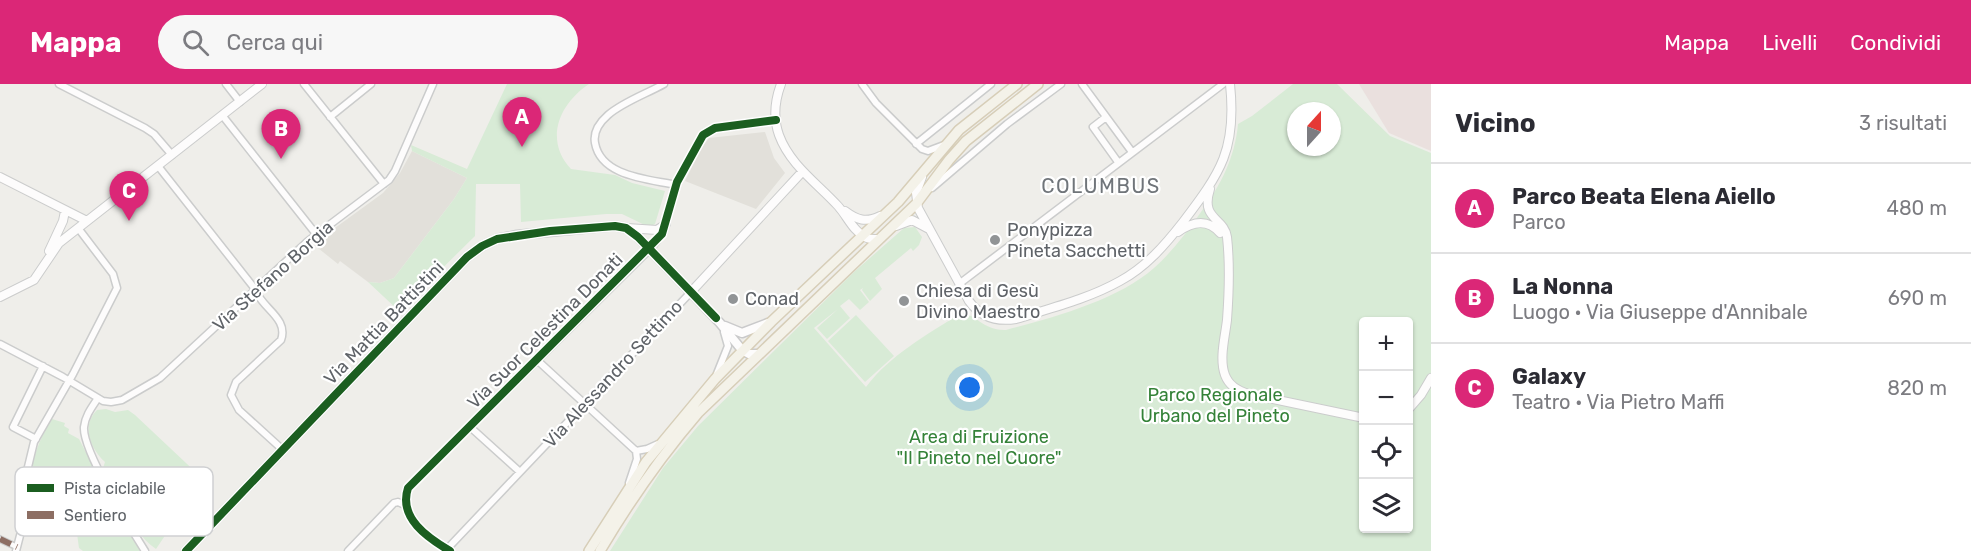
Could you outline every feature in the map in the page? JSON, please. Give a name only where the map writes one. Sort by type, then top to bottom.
[{"type":"main road","points":[[589,551],[627,489],[661,441],[715,379],[742,350],[892,208],[944,145],[964,125],[1017,84]]},
{"type":"main road","points":[[600,551],[672,443],[707,403],[920,200],[966,141],[1038,84]]},
{"type":"main road","name":"Via Mattia Battistini","points":[[213,523],[457,267],[482,246],[497,239],[517,235],[601,227],[626,228]]},
{"type":"main road","points":[[626,228],[636,235],[691,292],[742,350],[749,354],[758,354]]},
{"type":"main road","points":[[720,323],[743,333],[771,322]]},
{"type":"main road","name":"Via Mattia Battistini","points":[[186,551],[200,536]]},
{"type":"street","points":[[58,84],[145,128],[154,134],[172,155]]},
{"type":"street","points":[[226,84],[240,102]]},
{"type":"street","points":[[0,297],[34,280],[57,245],[262,84]]},
{"type":"street","points":[[304,84],[384,184]]},
{"type":"street","points":[[330,117],[371,84]]},
{"type":"street","name":"Via Stefano Borgia","points":[[98,398],[107,402],[118,402],[154,383],[316,234],[384,184],[395,171],[433,84]]},
{"type":"street","points":[[664,84],[609,114],[598,127],[595,142],[601,157],[615,169],[676,185]]},
{"type":"street","points":[[781,84],[776,102],[776,120],[778,133],[785,149],[802,172],[838,207],[851,225],[863,236],[879,239]]},
{"type":"street","points":[[862,84],[876,103],[916,144],[926,151],[944,145]]},
{"type":"street","points":[[916,144],[992,84]]},
{"type":"street","points":[[920,200],[991,137],[1061,84]]},
{"type":"street","points":[[1082,84],[1132,152]]},
{"type":"street","points":[[959,284],[1223,84]]},
{"type":"street","points":[[1230,84],[1232,113],[1230,137],[1208,197],[1209,210],[1214,220],[1225,231],[1227,243],[1227,316],[1222,364],[1230,384],[1239,391],[1359,417]]},
{"type":"street","points":[[222,115],[316,234]]},
{"type":"street","points":[[1106,117],[1093,127],[1118,162]]},
{"type":"street","name":"Via Suor Celestina Donati","points":[[406,506],[407,489],[650,249],[662,234],[676,185],[703,135],[715,128],[776,120]]},
{"type":"street","points":[[158,166],[255,289],[263,304],[280,321],[283,336],[278,344],[235,384],[232,398],[240,410],[283,450]]},
{"type":"street","points":[[927,167],[917,190],[930,230],[972,306],[983,315],[998,320],[1016,318],[1119,282],[1150,260],[1212,184]]},
{"type":"street","name":"Via Alessandro Settimo","points":[[448,550],[802,172]]},
{"type":"street","points":[[0,177],[87,221]]},
{"type":"street","points":[[838,207],[866,221],[892,208]]},
{"type":"street","points":[[47,260],[65,211]]},
{"type":"street","points":[[891,228],[911,220],[930,230]]},
{"type":"street","points":[[1171,236],[1186,226],[1200,222],[1215,228],[1227,243]]},
{"type":"street","name":"Via Suor Celestina Donati","points":[[626,228],[657,230],[666,224]]},
{"type":"street","points":[[28,467],[36,439],[117,286],[114,276],[78,228]]},
{"type":"street","points":[[715,379],[728,346],[728,340],[720,323]]},
{"type":"street","points":[[0,345],[43,366],[98,398],[86,419],[85,436],[99,467]]},
{"type":"street","points":[[537,360],[636,451],[636,463],[627,489]]},
{"type":"street","points":[[36,439],[13,427],[43,366]]},
{"type":"street","points":[[1413,404],[1431,378]]},
{"type":"street","points":[[469,426],[520,472]]},
{"type":"street","points":[[636,451],[647,449],[661,441]]},
{"type":"street","points":[[348,551],[394,503],[398,502],[406,506],[413,522],[420,530],[448,550]]},
{"type":"street","points":[[135,536],[145,551]]},
{"type":"street","points":[[0,539],[17,549]]},
{"type":"shaded area","points":[[1359,84],[1431,84],[1431,151],[1389,133]]},
{"type":"shaded area","points":[[765,132],[774,158],[785,173],[756,209],[685,181],[709,138]]},
{"type":"shaded area","points":[[412,151],[467,178],[454,199],[394,278],[380,283],[368,282],[340,261],[338,264],[313,244],[383,193],[400,173]]},
{"type":"green space","points":[[507,84],[589,84],[570,102],[559,123],[558,146],[563,158],[571,169],[615,175],[632,183],[665,191],[655,224],[649,227],[622,214],[521,222],[520,184],[476,184],[475,236],[399,311],[368,282],[380,283],[394,278],[454,199],[467,178],[412,151],[411,145],[467,169]]},
{"type":"green space","name":"Parco Regionale Urbano del Pineto","points":[[1293,84],[1337,84],[1390,136],[1431,153],[1431,551],[610,551],[663,468],[698,426],[854,272],[904,228],[915,227],[922,237],[919,245],[913,251],[911,248],[875,278],[882,289],[870,301],[862,290],[863,288],[860,290],[869,302],[860,310],[849,299],[840,306],[850,318],[827,339],[817,328],[838,309],[814,328],[866,387],[898,355],[961,313],[992,328],[1006,330],[1103,299],[1139,279],[1173,249],[1208,202],[1221,181],[1230,159],[1238,124]]},
{"type":"green space","points":[[856,315],[894,356],[865,382],[828,341]]},
{"type":"green space","points":[[106,409],[115,412],[128,410],[190,467],[103,467],[105,462],[95,450],[89,437],[89,423],[97,410]]},
{"type":"green space","points":[[52,419],[65,423],[64,426],[69,429],[68,433],[79,439],[93,467],[32,467],[42,437]]},
{"type":"green space","points":[[77,536],[131,536],[140,551],[83,551],[79,548]]},
{"type":"green space","points":[[142,536],[165,536],[156,549]]},
{"type":"marked path","points":[[0,539],[17,547]]},
{"type":"cycle path","points":[[450,551],[424,533],[411,518],[407,509],[408,488],[662,234],[677,182],[703,135],[715,128],[776,120]]},
{"type":"cycle path","points":[[213,523],[467,257],[497,239],[550,231],[615,226],[626,228],[638,237],[716,318]]},
{"type":"cycle path","points":[[186,551],[200,536]]},
{"type":"place","name":"Parco Beata Elena Aiello","points":[[522,147]]},
{"type":"place","name":"La Nonna","points":[[281,159]]},
{"type":"place","name":"Galaxy","points":[[129,221]]},
{"type":"place","name":"Ponypizza Pineta Sacchetti","points":[[995,240]]},
{"type":"place","name":"Conad","points":[[733,299]]},
{"type":"place","name":"Chiesa di Gesù Divino Maestro","points":[[904,301]]},
{"type":"district","name":"COLUMBUS","points":[[1101,186]]},
{"type":"park label","name":"Area di Fruizione \"Il Pineto nel Cuore\"","points":[[979,448]]}]
